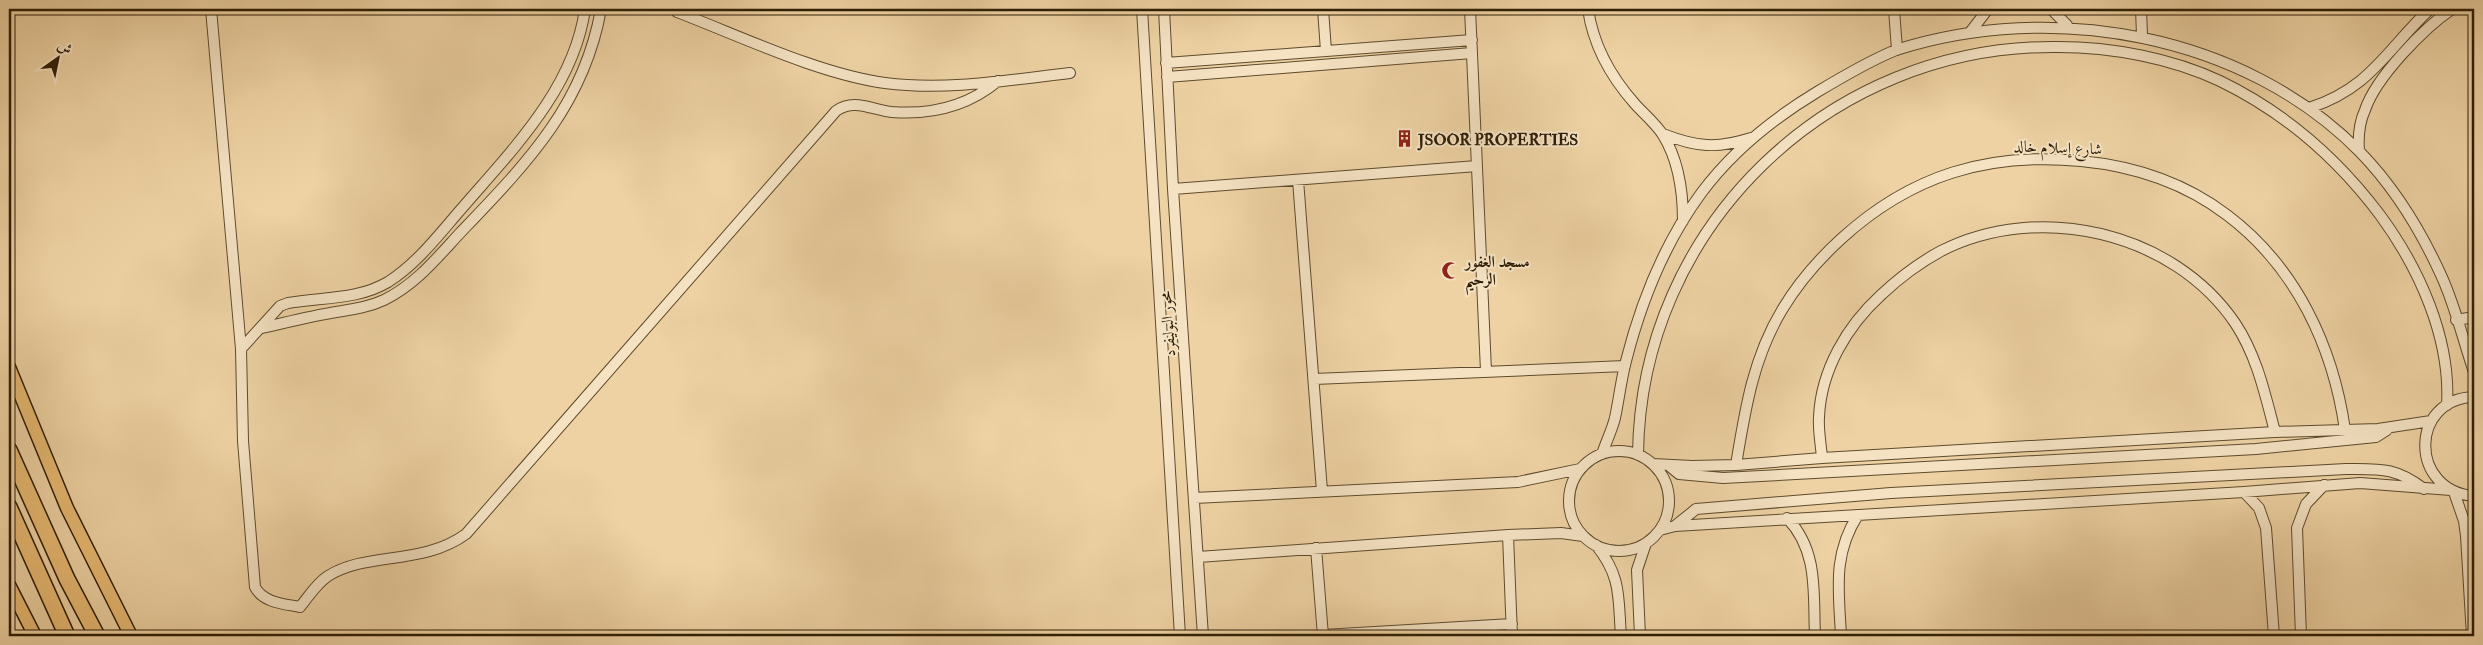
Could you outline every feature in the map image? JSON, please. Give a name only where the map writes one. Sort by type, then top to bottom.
[{"type":"highway","points":[[9,450],[68,579],[97,636]]},
{"type":"highway","points":[[9,507],[67,636]]},
{"type":"main road","points":[[9,367],[67,508],[131,636]]},
{"type":"main road","points":[[9,585],[35,636]]},
{"type":"street","points":[[211,9],[241,349],[243,441],[255,587],[262,597],[300,607],[316,586],[340,570],[438,550],[466,534],[836,111],[845,106],[856,104],[891,112],[942,109],[973,98],[998,81]]},
{"type":"street","points":[[241,349],[280,306],[288,303],[348,296],[372,290],[388,281],[410,264],[436,239],[538,118],[572,55],[585,9]]},
{"type":"street","points":[[262,328],[360,309],[382,301],[415,280],[519,171],[541,145],[576,87],[589,56],[601,9]]},
{"type":"street","name":"محور البوليفرد","points":[[1142,9],[1180,636]]},
{"type":"street","name":"محور البوليفرد","points":[[1164,9],[1173,189],[1203,636]]},
{"type":"street","points":[[1323,9],[1326,51]]},
{"type":"street","points":[[1470,9],[1486,371]]},
{"type":"street","points":[[1588,9],[1599,49],[1614,78],[1663,134],[1674,156],[1680,177],[1683,221]]},
{"type":"street","points":[[1894,9],[1897,50]]},
{"type":"street","points":[[1970,31],[1988,9]]},
{"type":"street","points":[[2051,9],[2067,25]]},
{"type":"street","points":[[2141,9],[2142,35]]},
{"type":"street","points":[[2309,108],[2339,97],[2366,79],[2430,9]]},
{"type":"street","points":[[2359,151],[2361,122],[2372,95],[2411,46],[2452,9]]},
{"type":"street","points":[[677,12],[813,63],[883,83],[938,86],[1070,73]]},
{"type":"street","points":[[1602,454],[1614,420],[1624,366],[1644,298],[1683,221],[1702,191],[1729,161],[1800,102],[1861,67],[1897,50],[1970,31],[2016,25],[2097,27],[2142,35],[2215,56],[2252,73],[2309,108],[2359,151],[2403,206],[2424,241],[2442,277],[2474,372]]},
{"type":"street","points":[[1166,63],[1472,40]]},
{"type":"street","points":[[1638,455],[1640,411],[1644,387],[1650,359],[1667,304],[1707,228],[1743,183],[1784,144],[1807,127],[1856,97],[1937,63],[1971,55],[2028,47],[2076,47],[2111,50],[2180,66],[2218,80],[2255,100],[2296,127],[2342,169],[2366,196],[2407,257],[2436,324],[2446,360],[2447,404]]},
{"type":"street","points":[[1167,76],[1472,53]]},
{"type":"street","points":[[1663,134],[1687,144],[1710,146],[1733,144],[1756,137]]},
{"type":"street","name":"شارع إسلام خالد","points":[[1736,465],[1747,400],[1761,353],[1782,309],[1811,269],[1861,221],[1908,190],[1953,171],[2015,159],[2077,160],[2136,170],[2168,181],[2199,196],[2227,215],[2273,260],[2300,296],[2313,320],[2333,371],[2345,430]]},
{"type":"street","points":[[1173,189],[1477,166]]},
{"type":"street","points":[[1298,180],[1322,491]]},
{"type":"street","points":[[1822,458],[1818,416],[1824,387],[1834,358],[1848,332],[1867,308],[1914,267],[1942,251],[1972,238],[2003,231],[2035,228],[2075,228],[2114,236],[2152,251],[2185,273],[2212,296],[2234,323],[2252,353],[2275,432]]},
{"type":"street","points":[[2456,320],[2474,317]]},
{"type":"street","points":[[1314,379],[1624,366]]},
{"type":"street","points":[[2472,636],[2466,536],[2452,491],[2436,477],[2426,460],[2425,447],[2426,434],[2431,421],[2447,404],[2474,397]]},
{"type":"street","points":[[1653,464],[1736,465],[1822,458],[2275,432],[2393,428],[2431,421]]},
{"type":"street","points":[[1668,465],[1678,474],[1723,478],[1743,477],[2256,449],[2376,438],[2393,428]]},
{"type":"street","points":[[1194,498],[1518,482],[1580,469],[1602,454],[1620,451],[1638,455],[1653,464],[1665,481],[1668,496],[1668,511],[1660,530],[1646,543],[1619,551],[1610,550],[1583,536],[1561,533],[1508,534],[1198,557]]},
{"type":"street","points":[[1580,469],[1570,488],[1569,503],[1572,518],[1583,536]]},
{"type":"street","points":[[1675,526],[1696,508],[1891,492],[2346,469],[2383,469],[2408,476],[2424,490]]},
{"type":"street","points":[[1660,530],[1675,526],[1787,518],[1858,516],[2360,483],[2452,491],[2474,496]]},
{"type":"street","points":[[2301,636],[2297,528],[2306,504],[2324,485]]},
{"type":"street","points":[[2244,492],[2259,508],[2266,528],[2274,636]]},
{"type":"street","points":[[1841,636],[1838,569],[1840,554],[1844,541],[1858,516]]},
{"type":"street","points":[[1787,518],[1797,528],[1810,553],[1815,636]]},
{"type":"street","points":[[1508,534],[1512,636]]},
{"type":"street","points":[[1594,542],[1611,566],[1617,580],[1621,636]]},
{"type":"street","points":[[1640,636],[1637,570],[1646,543]]},
{"type":"street","points":[[1316,548],[1323,636],[1512,624]]},
{"type":"place","name":"JSOOR PROPERTIES","points":[[1404,139]]},
{"type":"place","name":"مسجد الغفور الرحيم","points":[[1451,270]]}]
